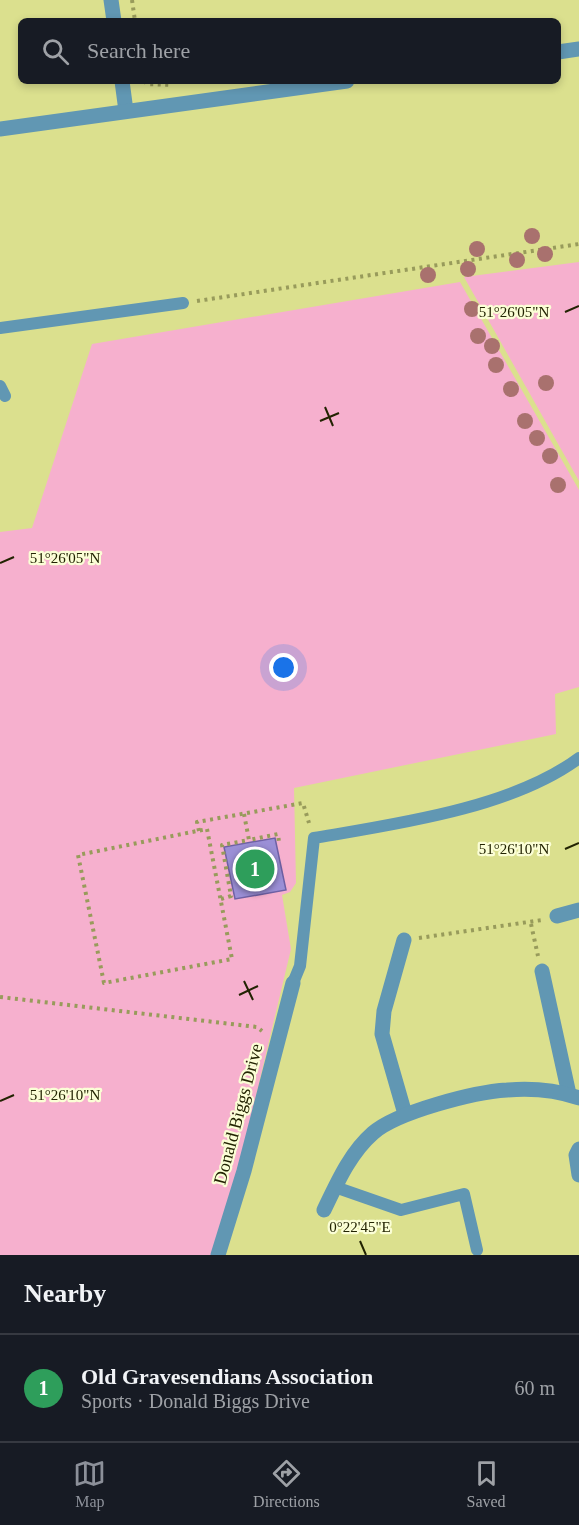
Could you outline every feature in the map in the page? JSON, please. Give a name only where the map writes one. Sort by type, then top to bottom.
[{"type":"street","points":[[111,0],[114,18]]},
{"type":"street","points":[[561,52],[579,49]]},
{"type":"street","points":[[122,84],[126,111]]},
{"type":"street","points":[[0,129],[325,84]]},
{"type":"street","points":[[557,915],[579,910]]},
{"type":"street","points":[[404,940],[384,1011],[382,1034],[405,1114]]},
{"type":"street","points":[[324,1210],[352,1157],[373,1132],[405,1114],[505,1090],[538,1089],[574,1096],[542,971]]},
{"type":"street","name":"Donald Biggs Drive","points":[[218,1255],[244,1172],[293,983]]},
{"type":"street","points":[[579,1149],[576,1155],[579,1175]]},
{"type":"lane","points":[[0,328],[183,303]]},
{"type":"lane","points":[[293,983],[300,966],[314,838],[404,822],[487,801],[529,786],[579,758]]},
{"type":"lane","points":[[335,1187],[401,1210],[464,1194],[477,1250]]},
{"type":"path","points":[[132,0],[135,18]]},
{"type":"path","points":[[147,84],[176,85]]},
{"type":"path","points":[[183,303],[579,244]]},
{"type":"path","points":[[200,831],[197,822],[303,803],[314,838]]},
{"type":"path","points":[[244,814],[249,840]]},
{"type":"path","points":[[207,829],[221,898],[232,959],[104,983],[78,855],[207,829]]},
{"type":"path","points":[[221,898],[231,896],[222,845],[278,834],[279,842]]},
{"type":"path","points":[[404,940],[531,924],[557,915]]},
{"type":"path","points":[[531,924],[542,971]]},
{"type":"path","points":[[0,998],[257,1027],[277,1043]]},
{"type":"shaded area","points":[[579,262],[579,481],[464,277]]},
{"type":"shaded area","points":[[460,282],[579,490],[579,687],[555,694],[556,734],[294,788],[296,883],[290,892],[282,895],[291,949],[243,1150],[213,1255],[0,1255],[0,532],[32,528],[92,344]]},
{"type":"building","points":[[275,838],[286,890],[235,899],[224,847]]},
{"type":"place","name":"Old Gravesendians Association","points":[[255,869]]}]
